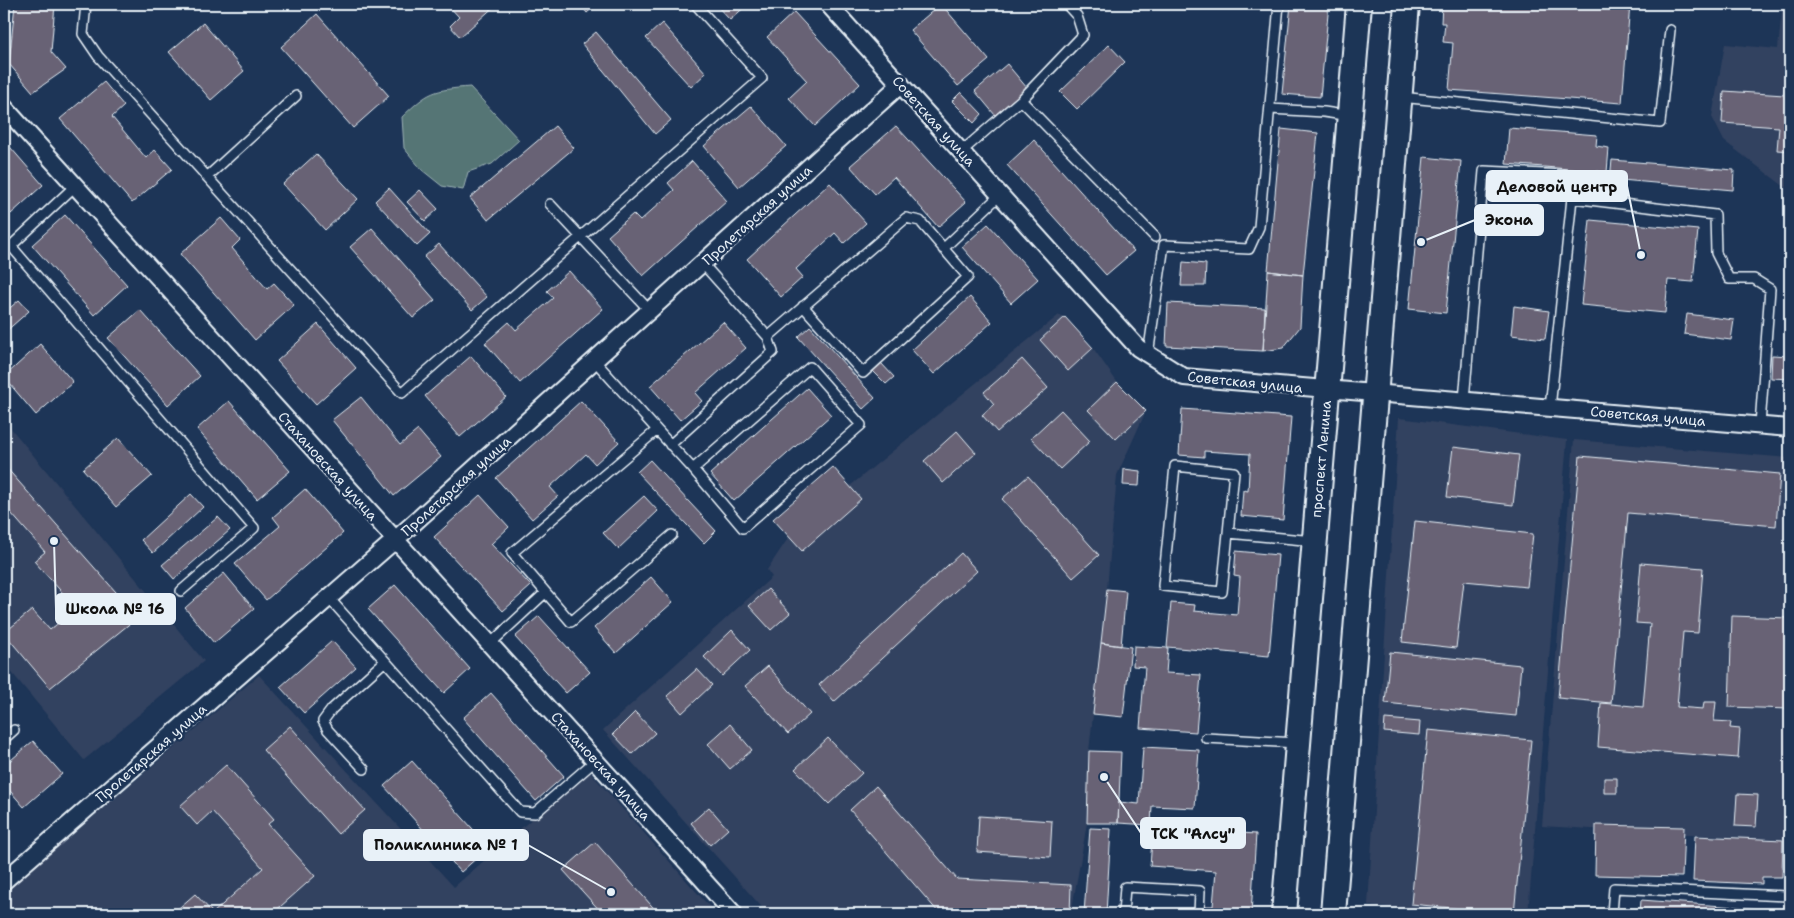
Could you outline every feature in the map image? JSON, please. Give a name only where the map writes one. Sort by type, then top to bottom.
[{"type":"street","name":"Советская улица","points":[[830,4],[1138,348],[1184,377],[1790,428]]},
{"type":"street","name":"проспект Ленина","points":[[1284,914],[1360,4]]},
{"type":"street","points":[[1333,914],[1377,394],[1407,4]]},
{"type":"street","name":"Пролетарская улица","points":[[4,881],[395,540],[901,84]]},
{"type":"street","name":"Стахановская улица","points":[[4,107],[734,914]]},
{"type":"lane","points":[[86,4],[83,34],[98,56],[402,393],[762,78],[695,4]]},
{"type":"lane","points":[[961,152],[1021,100],[1083,36],[1077,16],[1066,4]]},
{"type":"lane","points":[[1148,356],[1164,245],[1249,249],[1259,227],[1279,4]]},
{"type":"lane","points":[[1399,97],[1660,123],[1670,30]]},
{"type":"lane","points":[[207,177],[296,96]]},
{"type":"lane","points":[[1021,100],[1155,237]]},
{"type":"lane","points":[[1270,109],[1324,112],[1350,116]]},
{"type":"lane","points":[[1464,400],[1484,171],[1565,175],[1572,198],[1550,408]]},
{"type":"lane","points":[[75,186],[8,245],[254,528],[181,591]]},
{"type":"lane","points":[[943,249],[1001,194]]},
{"type":"lane","points":[[1572,198],[1715,215],[1716,254],[1729,279],[1754,279],[1770,289],[1760,425]]},
{"type":"lane","points":[[550,204],[650,311]]},
{"type":"lane","points":[[768,337],[803,306],[906,218],[920,221],[968,277],[863,374],[803,306]]},
{"type":"lane","points":[[670,445],[773,352],[768,337],[703,264]]},
{"type":"lane","points":[[595,361],[743,528],[861,425],[810,367],[693,470]]},
{"type":"lane","points":[[656,430],[512,552],[571,622],[672,535]]},
{"type":"lane","points":[[1175,466],[1234,472],[1228,533],[1222,592],[1163,586],[1175,466]]},
{"type":"lane","points":[[1228,533],[1314,541]]},
{"type":"lane","points":[[490,644],[546,593]]},
{"type":"lane","points":[[329,598],[520,812],[535,813],[596,760]]},
{"type":"lane","points":[[364,769],[328,730],[323,721],[332,709],[385,660]]},
{"type":"lane","points":[[4,739],[14,730]]},
{"type":"lane","points":[[1206,738],[1298,743]]},
{"type":"lane","points":[[1123,914],[1125,887],[1200,891],[1199,914]]},
{"type":"lane","points":[[1612,914],[1614,888],[1786,896],[1790,893]]},
{"type":"shaded area","points":[[1782,9],[1790,9],[1790,188],[1785,187],[1724,141],[1712,117],[1725,44],[1778,49]]},
{"type":"shaded area","points":[[1059,315],[1065,317],[1093,348],[1117,382],[1146,411],[1117,475],[1107,589],[1089,751],[1087,823],[1071,914],[768,914],[603,730],[772,577],[767,570],[789,537],[773,519],[833,467],[850,486]]},
{"type":"shaded area","points":[[1399,418],[1567,440],[1528,914],[1460,914],[1368,905]]},
{"type":"shaded area","points":[[4,420],[204,661],[84,760],[4,663]]},
{"type":"shaded area","points":[[1574,440],[1790,458],[1790,841],[1542,826]]},
{"type":"shaded area","points":[[259,675],[454,887],[588,770],[716,914],[4,914],[4,893]]},
{"type":"green space","points":[[470,87],[519,140],[492,164],[468,172],[463,190],[442,186],[422,170],[404,148],[402,117],[432,93]]},
{"type":"building","points":[[15,4],[55,4],[51,52],[66,69],[33,92],[9,64]]},
{"type":"building","points":[[447,4],[497,4],[460,37],[450,26],[459,17]]},
{"type":"building","points":[[580,4],[597,4],[587,13]]},
{"type":"building","points":[[715,4],[748,4],[730,20]]},
{"type":"building","points":[[941,4],[989,60],[958,86],[910,30]]},
{"type":"building","points":[[1291,4],[1329,4],[1320,97],[1282,94]]},
{"type":"building","points":[[1442,4],[1630,4],[1622,103],[1449,90],[1453,43],[1443,42],[1445,23],[1441,23]]},
{"type":"building","points":[[794,12],[860,84],[815,126],[789,98],[807,81],[767,37]]},
{"type":"building","points":[[317,14],[389,96],[353,128],[281,47]]},
{"type":"building","points":[[203,23],[244,71],[211,100],[169,52]]},
{"type":"building","points":[[662,23],[706,73],[691,87],[646,38]]},
{"type":"building","points":[[596,32],[671,120],[655,134],[582,44]]},
{"type":"building","points":[[1109,45],[1125,62],[1077,109],[1060,92]]},
{"type":"building","points":[[1787,49],[1790,49],[1790,151],[1777,150],[1779,127],[1722,123],[1724,91],[1784,95]]},
{"type":"building","points":[[1007,64],[1027,88],[995,115],[975,91]]},
{"type":"building","points":[[104,82],[124,106],[112,117],[146,158],[155,150],[172,169],[132,203],[60,119]]},
{"type":"building","points":[[961,92],[982,114],[974,123],[952,101]]},
{"type":"building","points":[[751,106],[786,146],[739,187],[704,146]]},
{"type":"building","points":[[555,126],[574,148],[488,220],[470,198]]},
{"type":"building","points":[[896,126],[966,202],[938,227],[894,177],[875,194],[850,166]]},
{"type":"building","points":[[1509,128],[1597,135],[1596,146],[1609,148],[1607,172],[1506,164]]},
{"type":"building","points":[[1281,129],[1318,133],[1303,275],[1268,271]]},
{"type":"building","points":[[4,140],[43,185],[11,214],[4,206]]},
{"type":"building","points":[[1034,140],[1134,251],[1106,275],[1007,165]]},
{"type":"building","points":[[316,154],[358,199],[325,230],[283,184]]},
{"type":"building","points":[[1424,157],[1461,161],[1446,313],[1409,309]]},
{"type":"building","points":[[1612,160],[1734,170],[1733,190],[1610,179]]},
{"type":"building","points":[[692,161],[727,201],[643,276],[608,236],[633,214],[640,221],[674,190],[668,183]]},
{"type":"building","points":[[830,183],[866,223],[844,243],[835,233],[796,269],[803,277],[781,297],[747,259]]},
{"type":"building","points":[[389,188],[430,234],[417,246],[375,201]]},
{"type":"building","points":[[420,190],[438,209],[425,221],[407,202]]},
{"type":"building","points":[[65,215],[127,285],[94,315],[32,245]]},
{"type":"building","points":[[221,218],[240,240],[232,248],[267,289],[274,283],[294,305],[255,340],[180,254]]},
{"type":"building","points":[[1590,220],[1698,230],[1693,282],[1668,280],[1665,313],[1581,305]]},
{"type":"building","points":[[988,224],[1038,279],[1011,303],[962,247]]},
{"type":"building","points":[[372,228],[435,300],[413,318],[350,247]]},
{"type":"building","points":[[439,244],[487,297],[472,310],[424,257]]},
{"type":"building","points":[[1183,262],[1206,264],[1205,286],[1181,286]]},
{"type":"building","points":[[569,271],[603,309],[520,383],[485,343],[509,322],[516,330],[553,298],[547,291]]},
{"type":"building","points":[[1268,271],[1303,275],[1300,327],[1283,348],[1263,351]]},
{"type":"building","points":[[970,297],[992,322],[934,374],[912,350]]},
{"type":"building","points":[[19,300],[29,311],[4,333],[4,313]]},
{"type":"building","points":[[1168,303],[1265,308],[1263,351],[1166,346]]},
{"type":"building","points":[[1514,306],[1549,311],[1545,339],[1511,335]]},
{"type":"building","points":[[140,310],[200,376],[168,405],[108,338]]},
{"type":"building","points":[[1687,314],[1734,320],[1731,340],[1684,334]]},
{"type":"building","points":[[1065,317],[1093,348],[1068,371],[1040,340]]},
{"type":"building","points":[[723,322],[746,348],[695,393],[702,401],[680,420],[650,386]]},
{"type":"building","points":[[318,324],[356,368],[316,404],[277,361]]},
{"type":"building","points":[[810,326],[875,398],[863,409],[798,337]]},
{"type":"building","points":[[40,344],[73,382],[36,415],[4,377]]},
{"type":"building","points":[[1772,355],[1790,356],[1790,379],[1771,378]]},
{"type":"building","points":[[471,356],[506,397],[460,437],[425,396]]},
{"type":"building","points":[[1022,359],[1048,388],[997,432],[982,415],[994,404],[984,392]]},
{"type":"building","points":[[881,363],[894,377],[886,384],[873,371]]},
{"type":"building","points":[[1117,382],[1146,411],[1116,439],[1088,410]]},
{"type":"building","points":[[807,388],[831,415],[734,501],[710,474]]},
{"type":"building","points":[[361,397],[400,445],[418,430],[441,457],[394,496],[332,420]]},
{"type":"building","points":[[229,401],[290,471],[257,499],[197,429]]},
{"type":"building","points":[[581,401],[619,442],[595,464],[586,454],[550,487],[558,496],[532,519],[496,478]]},
{"type":"building","points":[[1182,409],[1291,417],[1283,520],[1241,516],[1243,490],[1248,491],[1250,454],[1204,451],[1204,457],[1179,455]]},
{"type":"building","points":[[1061,410],[1090,441],[1060,469],[1031,438]]},
{"type":"building","points":[[957,431],[976,453],[943,483],[924,461]]},
{"type":"building","points":[[118,438],[152,476],[116,507],[83,469]]},
{"type":"building","points":[[1453,447],[1519,455],[1513,505],[1447,497]]},
{"type":"building","points":[[1580,456],[1780,474],[1776,526],[1628,513],[1611,703],[1558,698]]},
{"type":"building","points":[[650,460],[716,531],[704,543],[637,472]]},
{"type":"building","points":[[4,465],[138,617],[50,688],[4,633],[32,610],[50,630],[76,608],[34,561],[45,552],[4,505]]},
{"type":"building","points":[[833,467],[861,499],[802,551],[773,519]]},
{"type":"building","points":[[1124,469],[1140,471],[1139,486],[1123,485]]},
{"type":"building","points":[[1028,476],[1099,555],[1073,578],[1002,499]]},
{"type":"building","points":[[305,489],[343,533],[266,600],[235,564],[280,526],[273,517]]},
{"type":"building","points":[[191,494],[203,507],[153,553],[141,540]]},
{"type":"building","points":[[480,495],[509,527],[491,544],[531,586],[503,611],[434,537]]},
{"type":"building","points":[[644,496],[658,511],[618,549],[603,533]]},
{"type":"building","points":[[218,517],[230,530],[174,579],[162,565]]},
{"type":"building","points":[[1415,521],[1533,534],[1527,587],[1464,581],[1456,648],[1402,642]]},
{"type":"building","points":[[1236,551],[1278,555],[1269,656],[1167,647],[1171,603],[1195,605],[1194,611],[1237,615],[1240,577],[1234,576]]},
{"type":"building","points":[[961,553],[977,571],[834,702],[819,685]]},
{"type":"building","points":[[1641,563],[1703,568],[1698,633],[1683,632],[1677,707],[1703,709],[1704,702],[1716,702],[1714,721],[1731,722],[1730,728],[1740,729],[1738,758],[1598,747],[1601,703],[1643,707],[1650,624],[1636,623]]},
{"type":"building","points":[[224,573],[254,609],[214,643],[185,608]]},
{"type":"building","points":[[651,577],[673,602],[616,653],[594,628]]},
{"type":"building","points":[[395,585],[470,669],[444,693],[368,609]]},
{"type":"building","points":[[768,589],[790,613],[771,630],[749,606]]},
{"type":"building","points":[[1107,589],[1126,591],[1121,646],[1101,643]]},
{"type":"building","points":[[539,616],[590,672],[566,693],[515,637]]},
{"type":"building","points":[[1732,616],[1790,618],[1790,709],[1729,707]]},
{"type":"building","points":[[732,630],[750,650],[722,676],[704,657]]},
{"type":"building","points":[[332,641],[356,667],[304,713],[280,687]]},
{"type":"building","points":[[1101,643],[1131,647],[1123,717],[1093,714]]},
{"type":"building","points":[[1134,646],[1168,648],[1166,673],[1201,675],[1196,732],[1140,728],[1145,667],[1133,666]]},
{"type":"building","points":[[1390,652],[1521,665],[1516,716],[1385,703]]},
{"type":"building","points":[[768,666],[810,714],[788,734],[745,686]]},
{"type":"building","points":[[697,669],[712,685],[682,713],[667,696]]},
{"type":"building","points":[[491,693],[564,776],[536,801],[463,718]]},
{"type":"building","points":[[635,712],[655,733],[632,754],[613,734]]},
{"type":"building","points":[[1385,719],[1420,722],[1419,735],[1384,732]]},
{"type":"building","points":[[730,724],[752,750],[730,769],[708,744]]},
{"type":"building","points":[[290,726],[365,810],[338,834],[263,750]]},
{"type":"building","points":[[1428,730],[1531,740],[1514,914],[1411,904]]},
{"type":"building","points":[[828,738],[862,773],[829,804],[795,769]]},
{"type":"building","points":[[33,741],[62,774],[24,807],[4,784],[4,766]]},
{"type":"building","points":[[1143,747],[1199,750],[1195,808],[1152,806],[1151,825],[1118,823],[1119,802],[1139,804]]},
{"type":"building","points":[[1089,751],[1121,752],[1118,823],[1087,823]]},
{"type":"building","points":[[412,761],[489,847],[461,872],[384,786]]},
{"type":"building","points":[[226,765],[274,819],[268,824],[315,876],[272,914],[172,914],[195,894],[213,913],[263,868],[212,811],[197,825],[180,806]]},
{"type":"building","points":[[1604,778],[1617,778],[1617,793],[1604,793]]},
{"type":"building","points":[[876,786],[957,879],[1071,885],[1070,914],[939,913],[850,810]]},
{"type":"building","points":[[1737,794],[1758,795],[1756,827],[1735,826]]},
{"type":"building","points":[[709,807],[728,829],[710,845],[691,823]]},
{"type":"building","points":[[979,816],[1052,821],[1050,857],[977,852]]},
{"type":"building","points":[[1596,825],[1684,827],[1682,877],[1595,875]]},
{"type":"building","points":[[1153,827],[1256,834],[1251,914],[1204,914],[1205,906],[1213,906],[1216,871],[1150,866]]},
{"type":"building","points":[[1090,828],[1111,829],[1106,914],[1084,914]]},
{"type":"building","points":[[1695,836],[1783,840],[1782,877],[1762,877],[1762,884],[1693,881]]},
{"type":"building","points":[[595,842],[659,914],[603,914],[563,870]]},
{"type":"building","points":[[1641,900],[1790,911],[1790,914],[1640,914]]},
{"type":"place","name":"Экона","points":[[1421,242]]},
{"type":"place","name":"Деловой центр","points":[[1641,255]]},
{"type":"place","name":"Школа № 16","points":[[54,541]]},
{"type":"place","name":"ТСК \"Алсу\"","points":[[1104,777]]},
{"type":"place","name":"Поликлиника № 1","points":[[611,892]]}]
